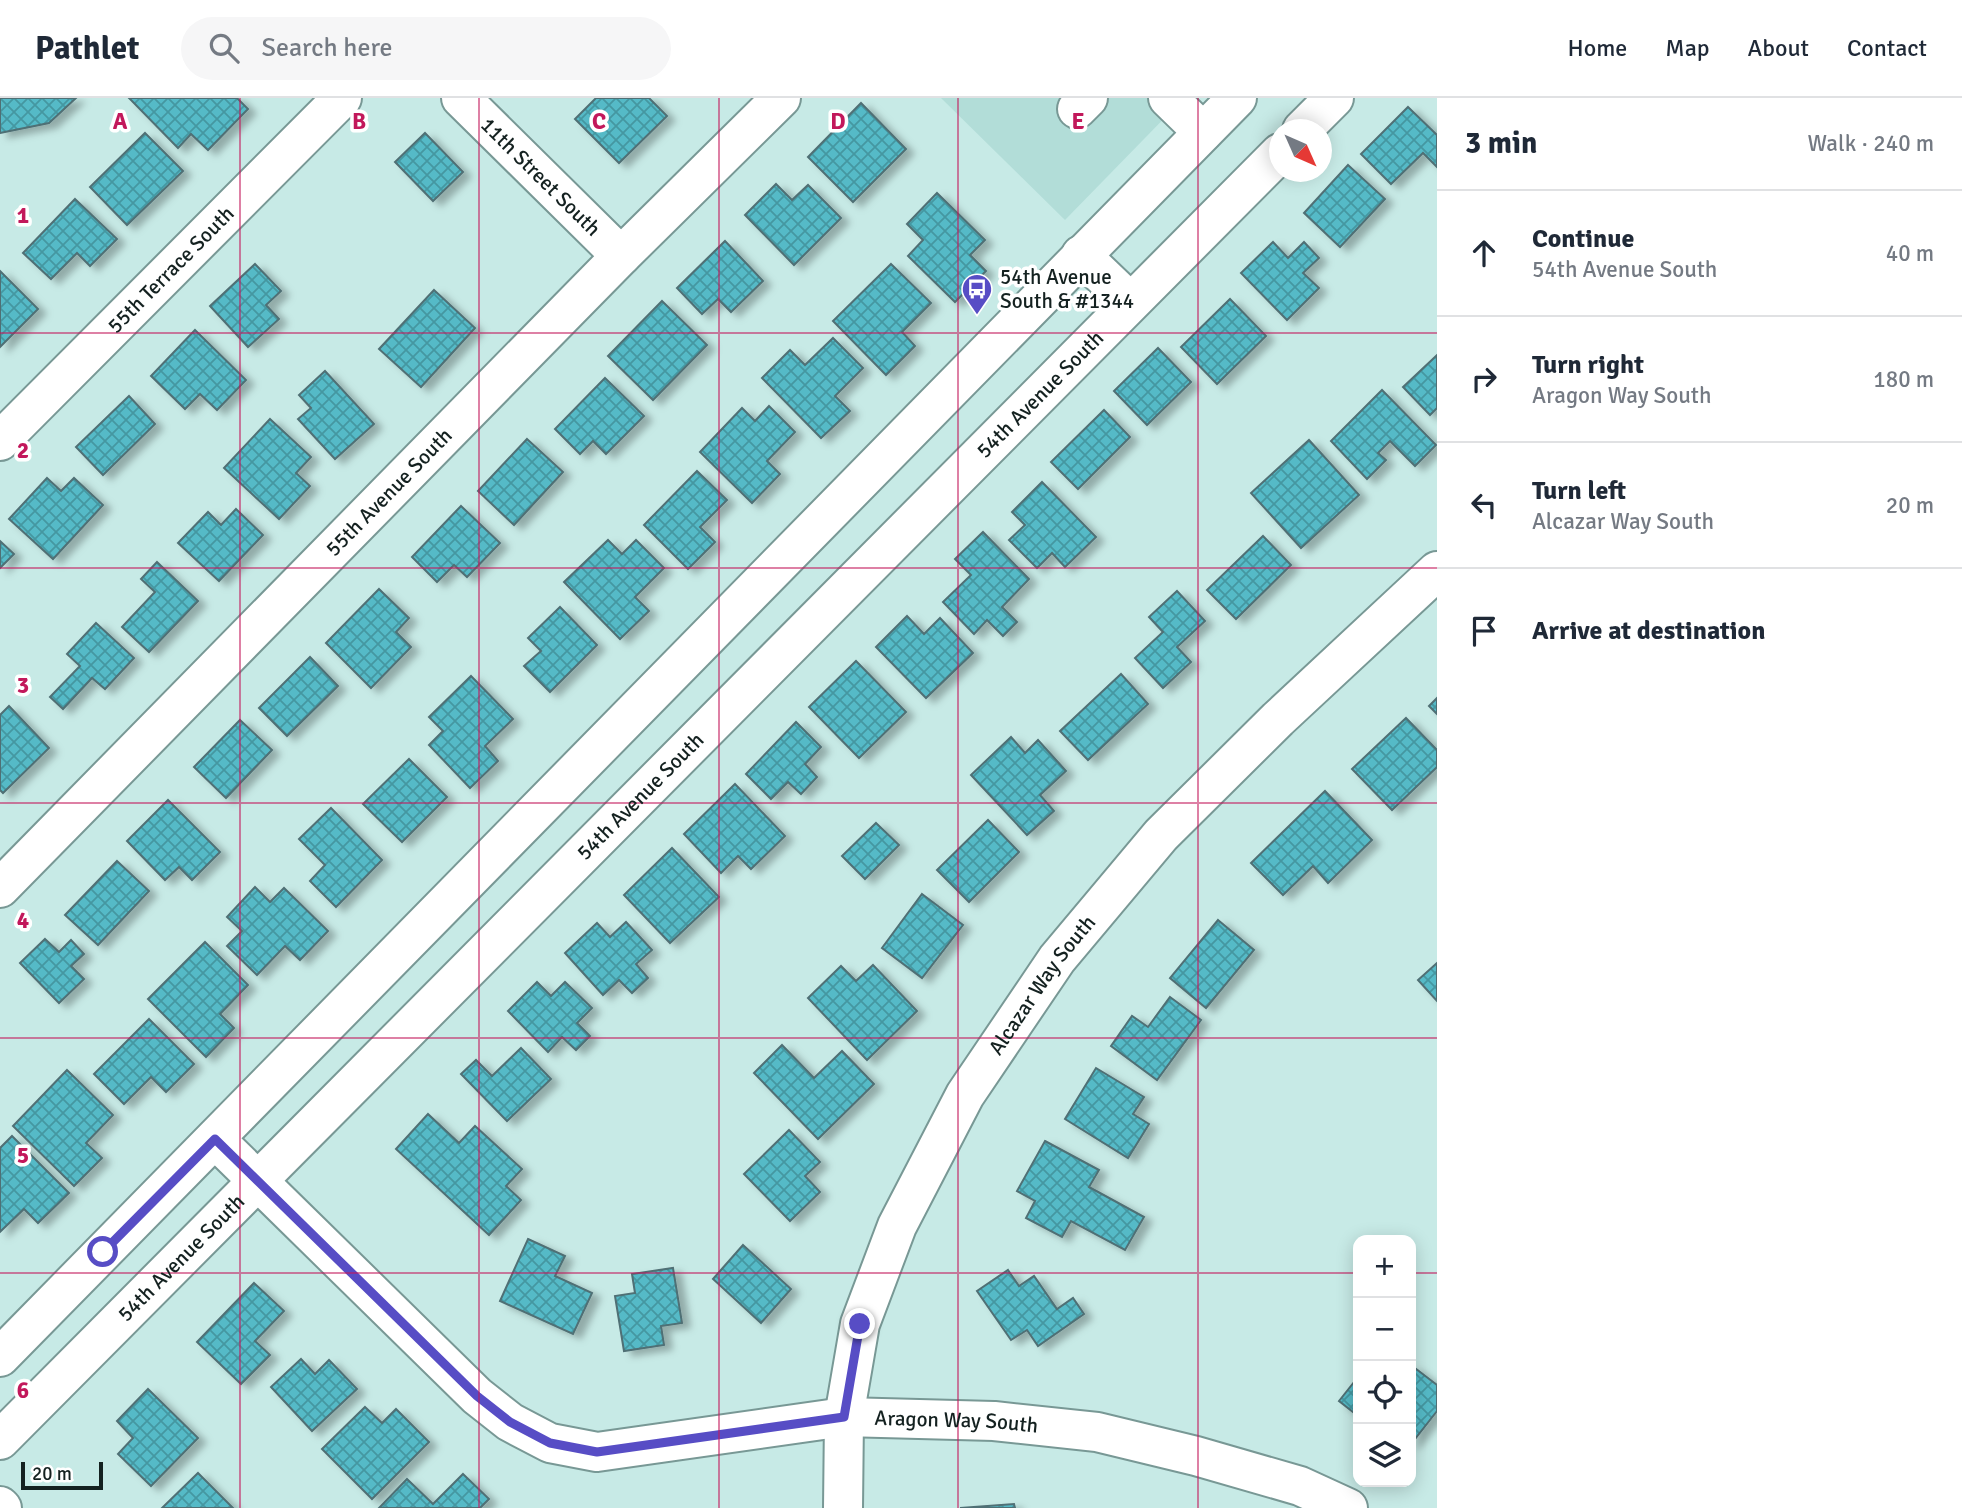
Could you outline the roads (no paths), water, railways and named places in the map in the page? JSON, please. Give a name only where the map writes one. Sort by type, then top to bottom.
[{"type":"street","name":"55th Terrace South","points":[[0,441],[342,98]]},
{"type":"street","name":"11th Street South","points":[[461,98],[621,256]]},
{"type":"street","name":"55th Avenue South","points":[[0,888],[621,256],[781,98]]},
{"type":"street","points":[[1168,98],[1203,132]]},
{"type":"street","points":[[0,1357],[1237,98]]},
{"type":"street","points":[[1314,119],[1334,98]]},
{"type":"street","name":"54th Avenue South","points":[[0,1440],[1269,163]]},
{"type":"street","points":[[1082,255],[1130,302]]},
{"type":"street","name":"Alcazar Way South","points":[[843,1508],[844,1417],[860,1324],[897,1226],[965,1095],[1057,959],[1161,835],[1278,719],[1437,571]]},
{"type":"street","name":"Aragon Way South","points":[[215,1139],[477,1396],[510,1422],[550,1443],[597,1452],[844,1417],[994,1421],[1097,1432],[1196,1456],[1300,1486],[1348,1508]]},
{"type":"place","name":"54th Avenue South & #1344","points":[[977,316]]}]
